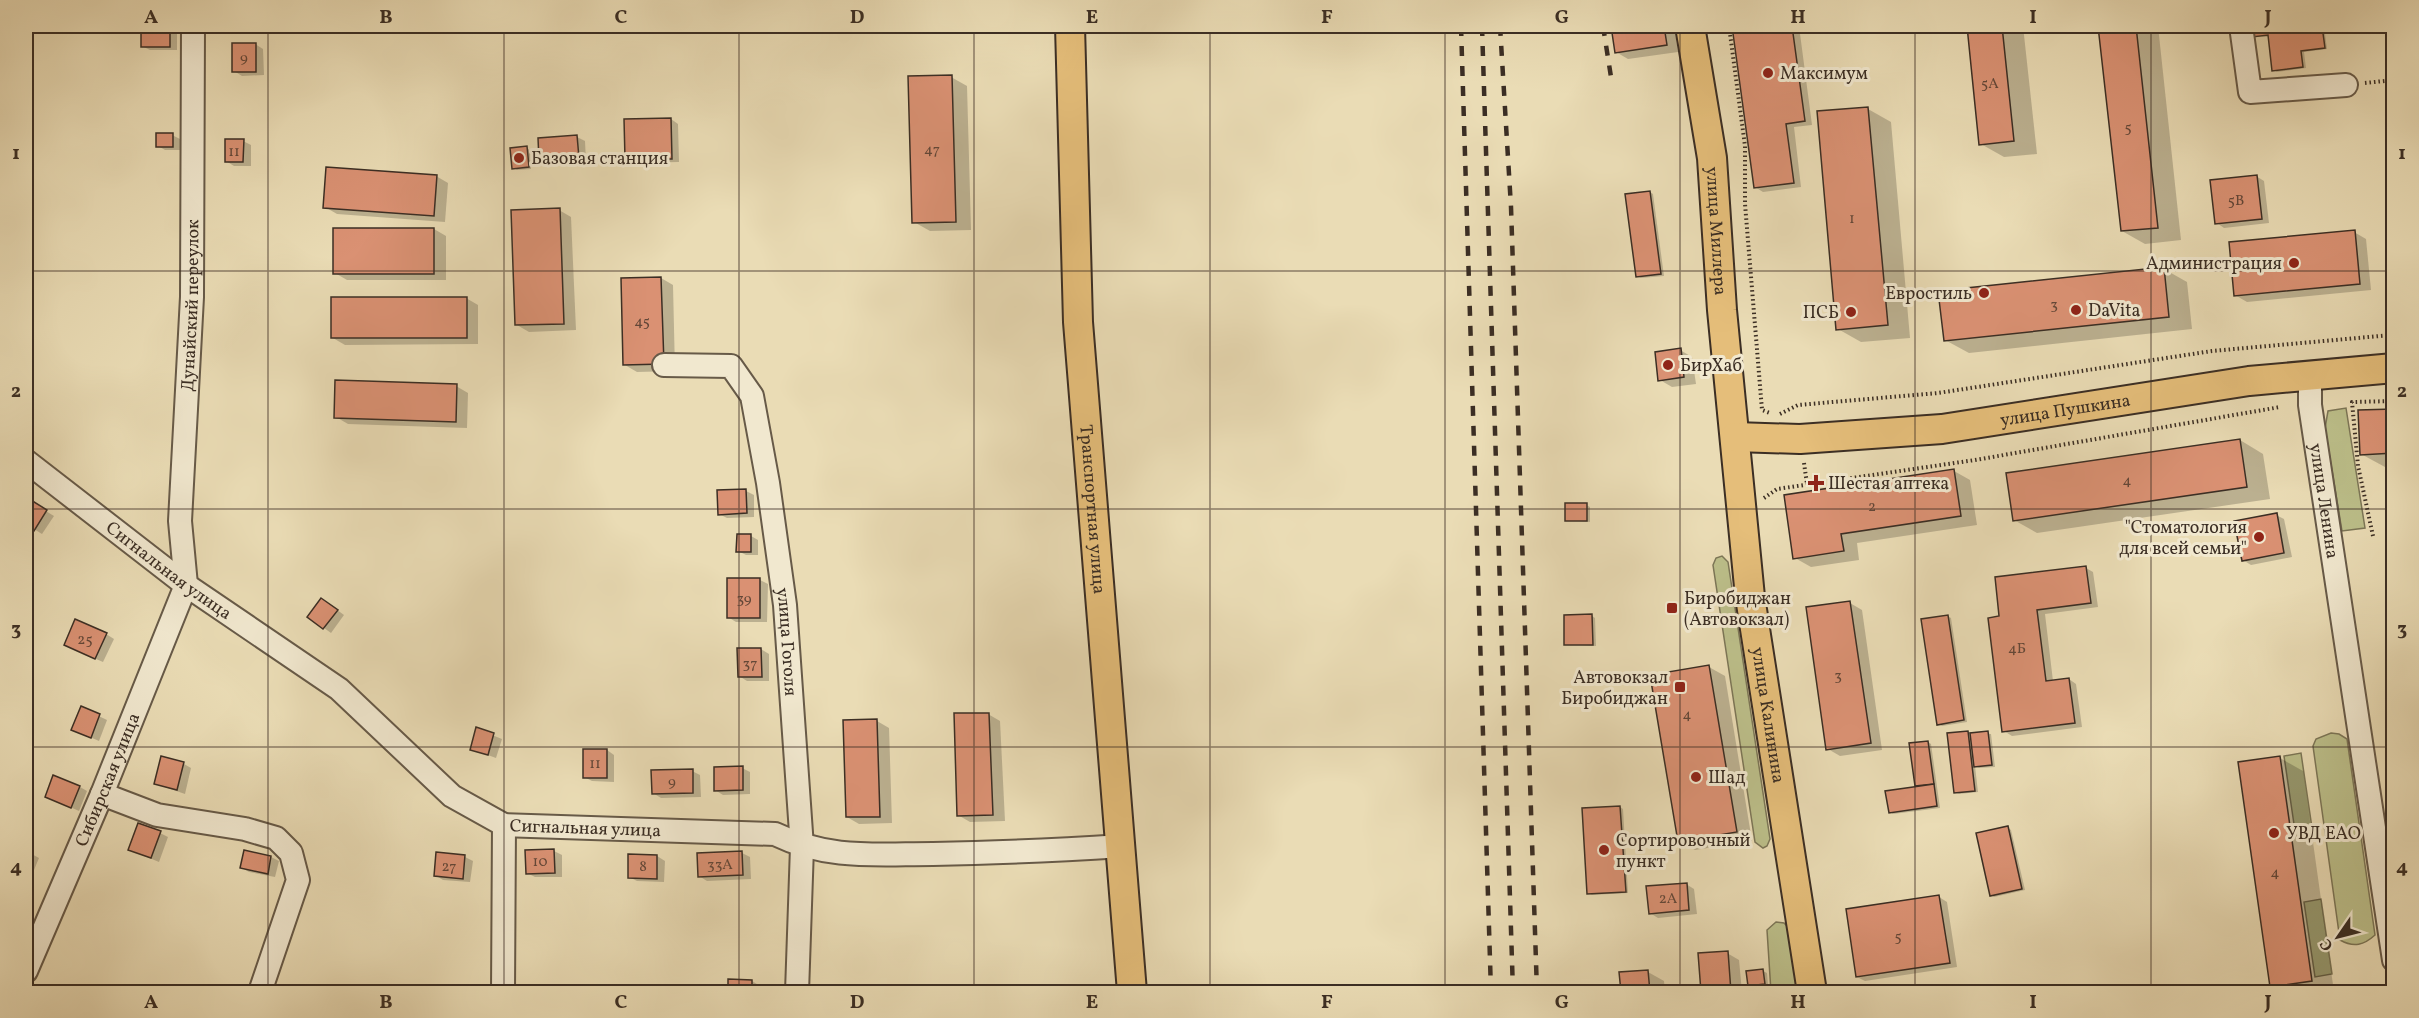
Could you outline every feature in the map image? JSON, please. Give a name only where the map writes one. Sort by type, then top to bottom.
[{"type":"main road","name":"Транспортная улица","points":[[1070,26],[1078,322],[1122,846],[1132,993]]},
{"type":"main road","name":"улица Миллера","points":[[1690,26],[1712,158],[1722,310],[1735,437]]},
{"type":"main road","name":"улица Пушкина","points":[[1735,437],[1800,439],[1942,429],[2211,386],[2310,374],[2394,368]]},
{"type":"main road","name":"улица Калинина","points":[[1735,437],[1750,597],[1812,993]]},
{"type":"street","name":"Дунайский переулок","points":[[186,585],[180,521],[192,297],[194,26]]},
{"type":"street","points":[[2241,26],[2250,93],[2346,85]]},
{"type":"street","name":"улица Гоголя","points":[[664,365],[731,366],[752,396],[768,483],[785,605],[802,847],[797,993]]},
{"type":"street","name":"улица Ленина","points":[[2310,374],[2312,416],[2394,960]]},
{"type":"street","name":"Сигнальная улица","points":[[26,461],[186,585],[339,689],[452,796],[504,825],[776,834],[802,847],[845,855],[1012,853],[1122,846]]},
{"type":"street","name":"Сибирская улица","points":[[26,971],[102,794],[186,585]]},
{"type":"street","points":[[102,794],[157,815],[245,829],[276,838],[291,853],[298,880],[260,993]]},
{"type":"street","points":[[503,993],[504,825]]},
{"type":"path","points":[[1729,26],[1745,146],[1745,204],[1762,410],[1777,415],[1797,405],[1938,393],[2212,351],[2391,335]]},
{"type":"path","points":[[2346,85],[2394,80]]},
{"type":"path","points":[[2373,536],[2358,466],[2352,402],[2394,401]]},
{"type":"path","points":[[1762,500],[1777,489],[1975,460],[2280,407]]},
{"type":"path","points":[[1804,463],[1807,484]]},
{"type":"green space","points":[[2346,408],[2365,528],[2342,531],[2325,428],[2328,411]]},
{"type":"green space","points":[[1722,556],[1728,562],[1770,839],[1767,846],[1763,848],[1755,842],[1713,565],[1716,558]]},
{"type":"green space","points":[[2331,733],[2339,734],[2347,739],[2375,935],[2359,944],[2350,944],[2340,940],[2313,746],[2316,739]]},
{"type":"green space","points":[[2301,753],[2312,828],[2295,831],[2284,756]]},
{"type":"green space","points":[[2321,899],[2332,974],[2315,977],[2304,902]]},
{"type":"green space","points":[[1776,922],[1784,923],[1789,928],[1798,992],[1771,992],[1767,930]]},
{"type":"building","points":[[141,26],[170,26],[170,47],[141,47]]},
{"type":"building","points":[[1611,26],[1664,26],[1667,45],[1615,53]]},
{"type":"building","name":"Максимум","points":[[1732,26],[1792,26],[1805,121],[1786,124],[1794,183],[1754,188]]},
{"type":"building","points":[[1967,26],[2002,26],[2014,141],[1979,145]]},
{"type":"building","points":[[2098,26],[2136,26],[2158,228],[2121,231]]},
{"type":"building","points":[[2251,26],[2322,26],[2325,48],[2301,51],[2303,67],[2272,71],[2268,35],[2252,37]]},
{"type":"building","points":[[232,43],[256,43],[256,72],[232,72]]},
{"type":"building","points":[[952,75],[956,222],[912,223],[908,76]]},
{"type":"building","points":[[1868,107],[1888,325],[1836,330],[1817,111]]},
{"type":"building","points":[[671,118],[672,159],[625,159],[624,119]]},
{"type":"building","points":[[156,133],[173,133],[173,147],[156,147]]},
{"type":"building","points":[[577,135],[579,158],[539,161],[538,138]]},
{"type":"building","points":[[225,139],[244,139],[243,162],[225,162]]},
{"type":"building","name":"Базовая станция","points":[[527,146],[529,167],[512,169],[510,148]]},
{"type":"building","points":[[326,167],[437,175],[434,216],[323,208]]},
{"type":"building","points":[[2257,175],[2262,219],[2215,224],[2210,180]]},
{"type":"building","points":[[2394,176],[2394,224],[2390,177]]},
{"type":"building","points":[[1650,191],[1661,274],[1636,277],[1625,194]]},
{"type":"building","points":[[560,208],[564,324],[515,325],[511,210]]},
{"type":"building","points":[[333,228],[434,228],[434,274],[333,274]]},
{"type":"building","name":"Администрация","points":[[2355,230],[2360,284],[2234,296],[2229,242]]},
{"type":"building","points":[[2164,267],[2169,317],[1944,341],[1938,291]]},
{"type":"building","points":[[661,277],[664,364],[623,365],[621,278]]},
{"type":"building","points":[[331,297],[467,297],[467,338],[331,338]]},
{"type":"building","points":[[1681,348],[1684,377],[1658,381],[1655,352]]},
{"type":"building","points":[[335,380],[457,384],[456,422],[334,418]]},
{"type":"building","points":[[2394,409],[2394,453],[2360,455],[2358,410]]},
{"type":"building","points":[[2240,439],[2247,487],[2013,521],[2006,473]]},
{"type":"building","points":[[1954,469],[1961,516],[1841,534],[1844,551],[1793,559],[1784,495]]},
{"type":"building","points":[[746,489],[747,513],[718,515],[717,490]]},
{"type":"building","points":[[26,497],[47,510],[34,531],[26,525]]},
{"type":"building","points":[[1565,503],[1587,503],[1587,521],[1565,521]]},
{"type":"building","name":"\"Стоматология для всей семьи\"","points":[[2277,513],[2284,553],[2242,561],[2234,521]]},
{"type":"building","points":[[737,534],[751,534],[751,552],[736,552]]},
{"type":"building","points":[[2086,566],[2091,603],[2037,610],[2046,681],[2069,678],[2075,723],[2002,732],[1988,618],[1999,616],[1995,577]]},
{"type":"building","points":[[727,578],[760,578],[760,618],[727,618]]},
{"type":"building","points":[[321,598],[338,610],[323,629],[307,617]]},
{"type":"building","points":[[1850,601],[1871,743],[1826,750],[1806,607]]},
{"type":"building","points":[[1592,614],[1593,645],[1564,645],[1564,615]]},
{"type":"building","points":[[1948,615],[1964,720],[1937,725],[1921,619]]},
{"type":"building","points":[[75,619],[107,633],[95,659],[64,645]]},
{"type":"building","points":[[737,648],[761,648],[762,677],[738,677]]},
{"type":"building","points":[[1709,665],[1737,832],[1678,842],[1650,675]]},
{"type":"building","points":[[81,706],[100,714],[91,738],[71,730]]},
{"type":"building","points":[[954,713],[989,713],[993,815],[957,816]]},
{"type":"building","points":[[877,719],[880,817],[846,817],[843,720]]},
{"type":"building","points":[[476,727],[494,733],[488,755],[470,750]]},
{"type":"building","points":[[1968,731],[1975,791],[1954,793],[1947,733]]},
{"type":"building","points":[[1988,731],[1992,765],[1974,767],[1970,733]]},
{"type":"building","points":[[1928,741],[1934,784],[1915,786],[1909,743]]},
{"type":"building","points":[[583,749],[607,749],[607,778],[583,778]]},
{"type":"building","points":[[161,756],[184,762],[177,790],[154,784]]},
{"type":"building","points":[[2280,756],[2312,981],[2270,987],[2238,762]]},
{"type":"building","points":[[743,766],[743,790],[714,791],[714,767]]},
{"type":"building","points":[[693,769],[693,793],[652,794],[651,770]]},
{"type":"building","points":[[53,775],[80,786],[71,808],[45,797]]},
{"type":"building","points":[[1934,784],[1937,806],[1889,813],[1885,791]]},
{"type":"building","name":"Сортировочный пункт","points":[[1620,806],[1626,892],[1587,894],[1582,808]]},
{"type":"building","points":[[138,823],[161,831],[151,858],[128,850]]},
{"type":"building","points":[[2008,826],[2022,889],[1990,896],[1976,833]]},
{"type":"building","points":[[554,849],[555,873],[526,874],[525,850]]},
{"type":"building","points":[[26,850],[32,853],[26,869]]},
{"type":"building","points":[[244,850],[271,856],[268,874],[240,868]]},
{"type":"building","points":[[742,851],[743,875],[698,877],[697,853]]},
{"type":"building","points":[[436,852],[465,855],[463,879],[434,876]]},
{"type":"building","points":[[628,854],[657,855],[657,879],[628,878]]},
{"type":"building","points":[[1687,883],[1689,910],[1649,914],[1646,886]]},
{"type":"building","points":[[1939,895],[1950,963],[1856,977],[1846,909]]},
{"type":"building","points":[[1728,951],[1731,992],[1701,992],[1698,953]]},
{"type":"building","points":[[1763,969],[1765,984],[1748,986],[1746,971]]},
{"type":"building","points":[[1648,970],[1650,992],[1621,992],[1619,972]]},
{"type":"building","points":[[728,979],[752,980],[752,992],[728,992]]},
{"type":"building","points":[[1947,988],[1947,992],[1911,992]]},
{"type":"railway","points":[[1461,26],[1491,992]]},
{"type":"railway","points":[[1482,26],[1513,992]]},
{"type":"railway","points":[[1500,26],[1511,207],[1537,992]]},
{"type":"railway","points":[[1603,26],[1611,77]]},
{"type":"place","name":"Максимум","points":[[1768,73]]},
{"type":"place","name":"Базовая станция","points":[[519,158]]},
{"type":"place","name":"Администрация","points":[[2294,263]]},
{"type":"place","name":"Евростиль","points":[[1984,293]]},
{"type":"place","name":"DaVita","points":[[2076,310]]},
{"type":"place","name":"ПСБ","points":[[1851,312]]},
{"type":"place","name":"БирХаб","points":[[1668,365]]},
{"type":"place","name":"Шестая аптека","points":[[1816,483]]},
{"type":"place","name":"\"Стоматология для всей семьи\"","points":[[2259,537]]},
{"type":"place","name":"Биробиджан (Автовокзал)","points":[[1672,608]]},
{"type":"place","name":"Автовокзал Биробиджан","points":[[1680,687]]},
{"type":"place","name":"Шад","points":[[1696,777]]},
{"type":"place","name":"УВД ЕАО","points":[[2274,833]]},
{"type":"place","name":"Сортировочный пункт","points":[[1604,850]]}]
